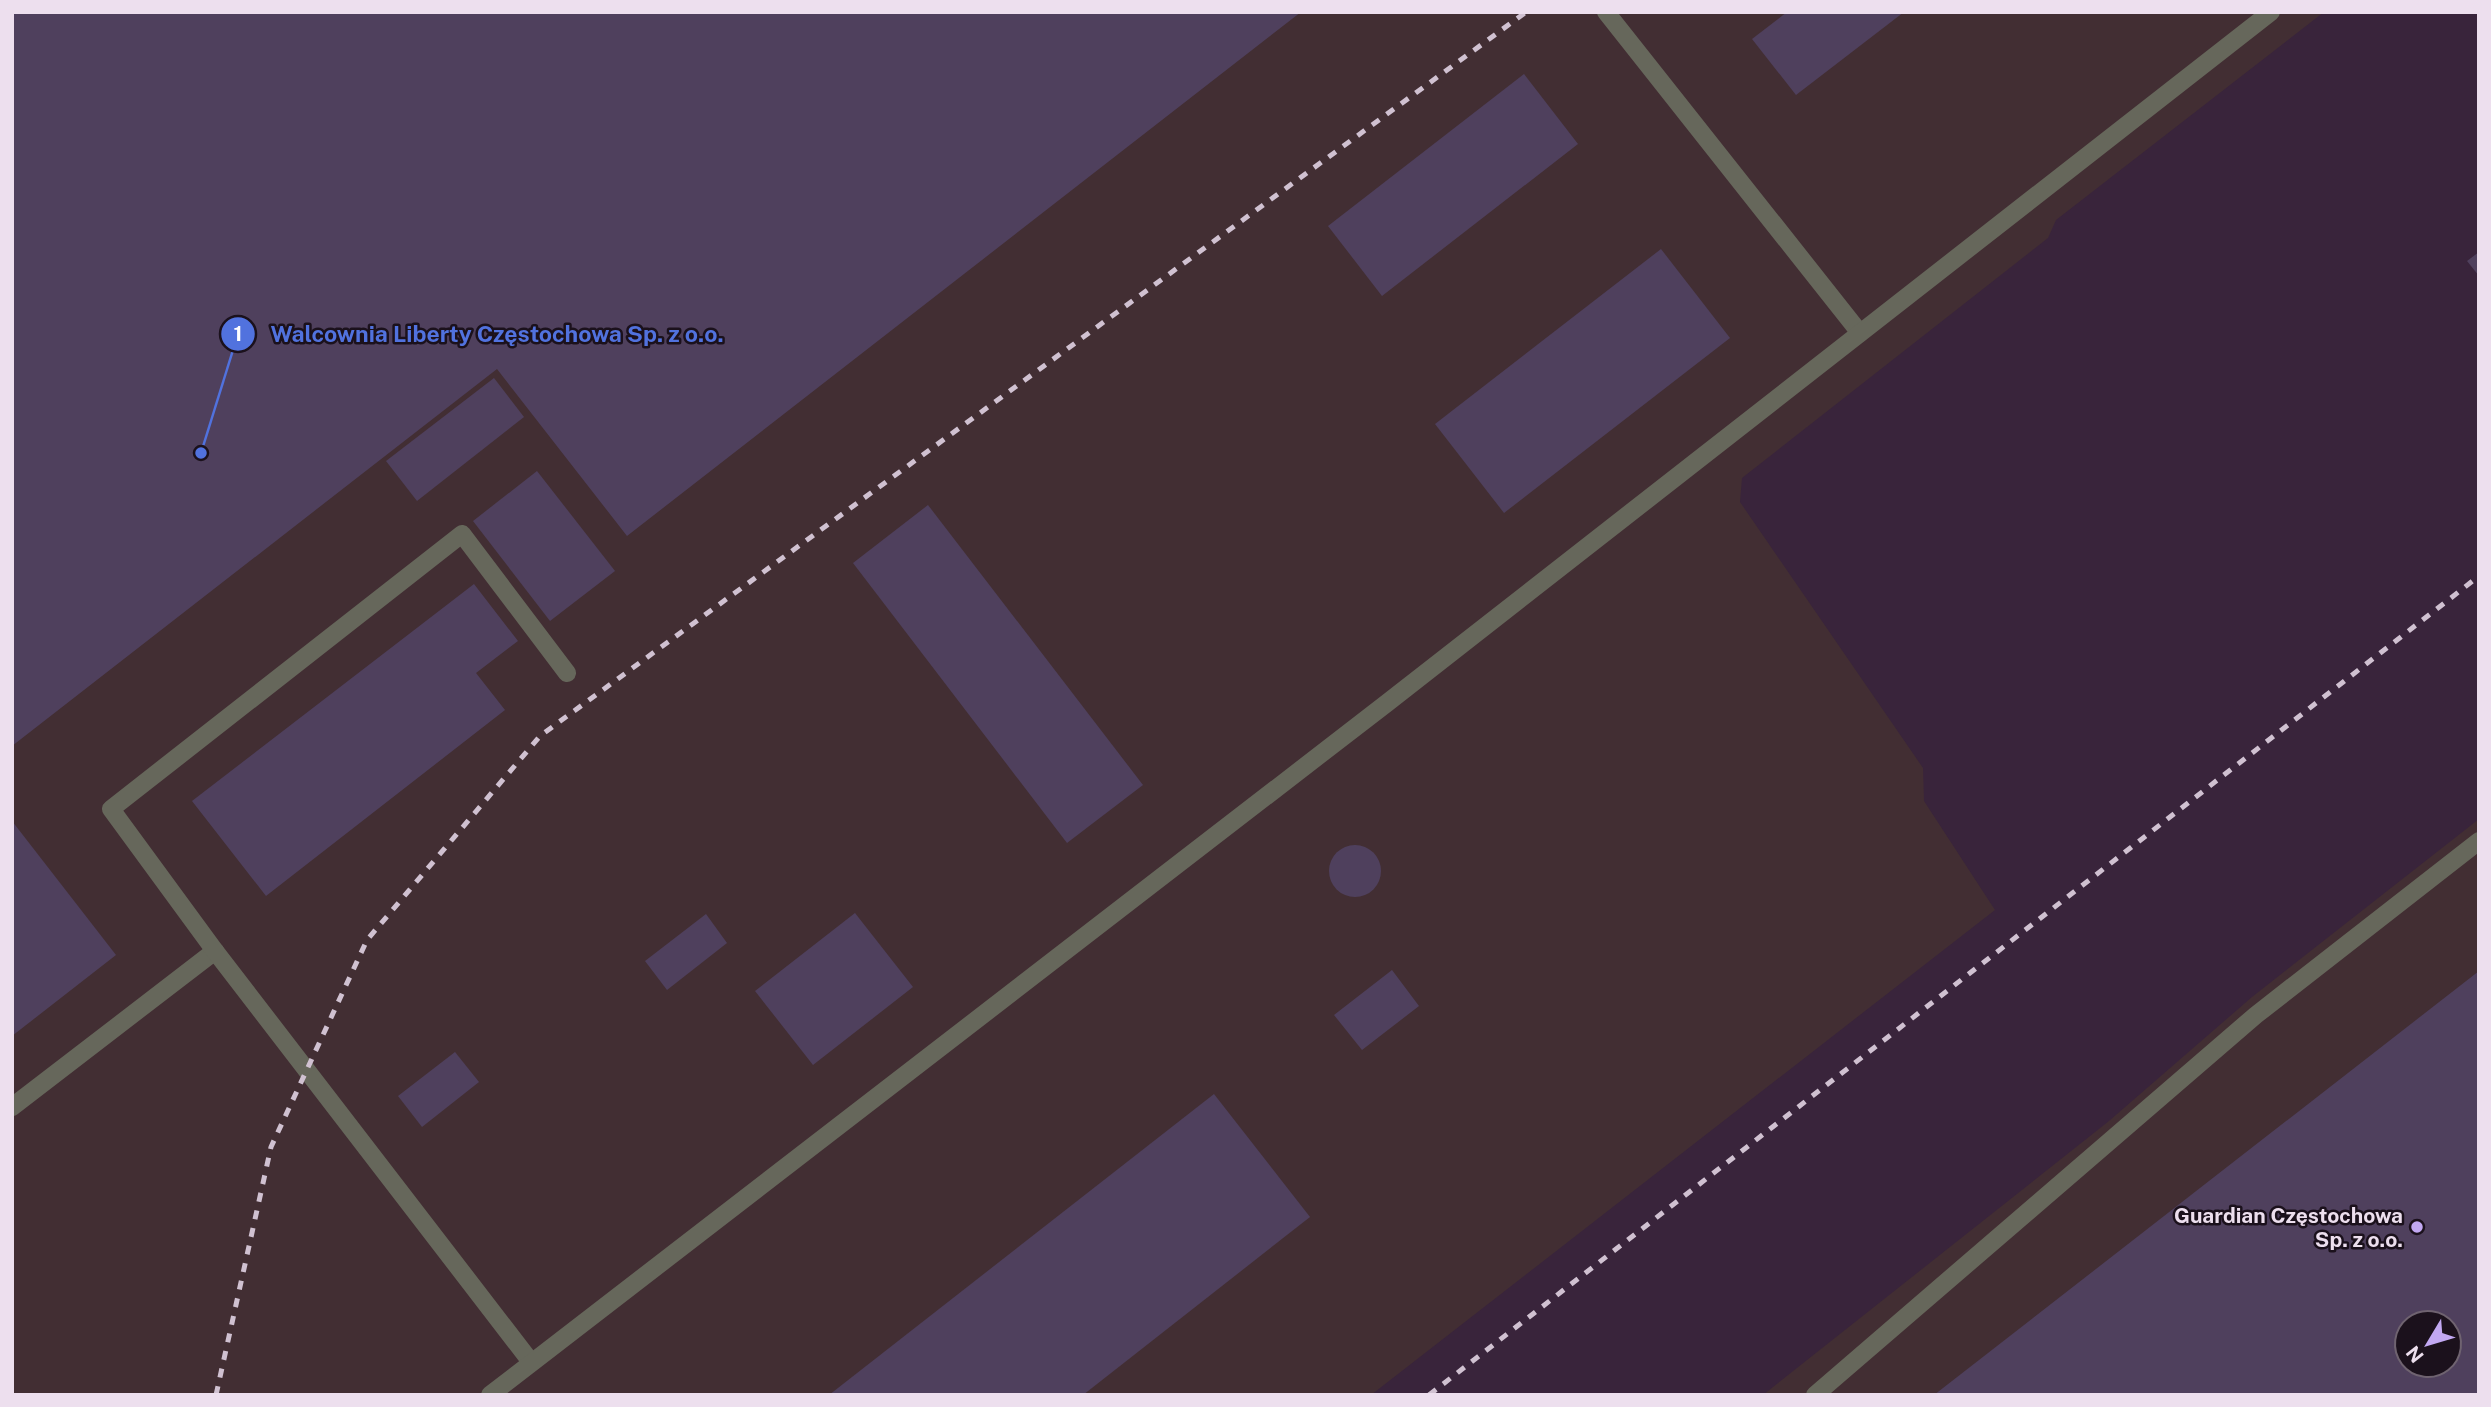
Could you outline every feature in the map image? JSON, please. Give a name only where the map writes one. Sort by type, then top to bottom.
[{"type":"lane","points":[[1606,12],[1860,333]]},
{"type":"lane","points":[[490,1395],[1377,712],[2271,12]]},
{"type":"lane","points":[[531,1362],[215,950],[111,809],[462,534],[567,673]]},
{"type":"lane","points":[[1815,1395],[2256,1015],[2479,841]]},
{"type":"lane","points":[[12,1107],[215,950]]},
{"type":"shaded area","points":[[12,12],[2324,12],[2056,220],[2048,238],[1742,478],[1740,502],[1923,768],[1924,801],[1995,910],[1371,1395],[12,1395]]},
{"type":"shaded area","points":[[2479,819],[2479,1395],[1763,1395],[2109,1121],[2252,997]]},
{"type":"building","points":[[12,12],[1301,12],[627,536],[497,369],[12,746]]},
{"type":"building","points":[[1787,12],[1904,12],[1796,95],[1752,39]]},
{"type":"building","points":[[1524,74],[1578,144],[1382,296],[1328,226]]},
{"type":"building","points":[[1661,249],[1730,338],[1504,513],[1435,424]]},
{"type":"building","points":[[2479,252],[2479,276],[2467,261]]},
{"type":"building","points":[[494,378],[524,417],[417,501],[386,461]]},
{"type":"building","points":[[537,471],[615,571],[550,621],[473,521]]},
{"type":"building","points":[[928,505],[1143,785],[1067,843],[853,563]]},
{"type":"building","points":[[474,584],[518,641],[476,673],[505,710],[266,896],[192,801]]},
{"type":"building","points":[[12,821],[116,955],[12,1036]]},
{"type":"building","points":[[1355,845],[1365,847],[1373,853],[1379,861],[1379,881],[1373,889],[1365,895],[1355,897],[1345,895],[1337,889],[1331,881],[1329,871],[1331,861],[1337,853],[1345,847]]},
{"type":"building","points":[[855,913],[913,987],[813,1065],[755,991]]},
{"type":"building","points":[[706,914],[727,943],[667,990],[645,961]]},
{"type":"building","points":[[1392,970],[1419,1006],[1362,1050],[1334,1015]]},
{"type":"building","points":[[2479,971],[2479,1395],[1934,1395]]},
{"type":"building","points":[[455,1052],[479,1082],[422,1127],[398,1096]]},
{"type":"building","points":[[1214,1094],[1310,1217],[1083,1395],[829,1395]]},
{"type":"railway","points":[[216,1395],[271,1147],[367,940],[540,736],[1526,12]]},
{"type":"railway","points":[[1429,1395],[2479,576]]},
{"type":"place","name":"Walcownia Liberty Częstochowa Sp. z o.o.","points":[[201,453]]},
{"type":"place","name":"Guardian Częstochowa Sp. z o.o.","points":[[2417,1227]]}]
